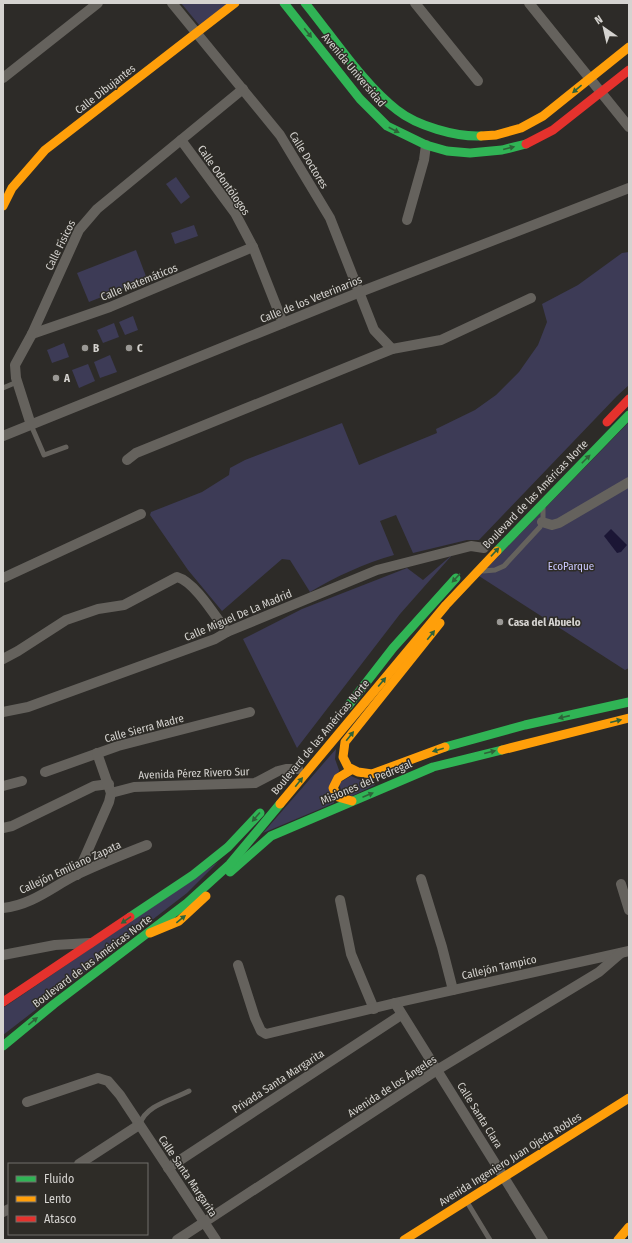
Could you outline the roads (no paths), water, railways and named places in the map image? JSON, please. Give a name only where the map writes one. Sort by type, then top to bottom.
[{"type":"street","points":[[3,78],[98,3]]},
{"type":"street","name":"Calle Doctores","points":[[172,3],[280,135],[330,218],[374,330],[392,349]]},
{"type":"street","name":"Calle Dibujantes","points":[[3,206],[12,188],[45,150],[235,3]]},
{"type":"street","name":"Avenida Universidad","points":[[284,3],[360,99],[387,126],[426,146],[447,151],[470,153],[502,150],[528,143],[553,130],[629,70]]},
{"type":"street","name":"Avenida Universidad","points":[[305,3],[375,90],[398,111],[435,129],[472,136],[496,134],[521,128],[544,116],[629,47]]},
{"type":"street","points":[[415,3],[478,81]]},
{"type":"street","points":[[529,3],[629,127]]},
{"type":"street","name":"Calle Físicos","points":[[31,425],[14,372],[15,365],[32,334],[79,230],[97,209],[243,89]]},
{"type":"street","name":"Calle Odontólogos","points":[[181,140],[235,213],[253,247],[283,323]]},
{"type":"street","points":[[407,220],[424,160],[426,146]]},
{"type":"street","name":"Calle de los Veterinarios","points":[[3,436],[360,292],[629,188]]},
{"type":"street","name":"Calle Matemáticos","points":[[32,334],[110,307],[253,247]]},
{"type":"street","points":[[127,460],[136,454],[392,349],[441,340],[531,298]]},
{"type":"street","points":[[600,429],[629,399]]},
{"type":"street","name":"Boulevard de las Américas Norte","points":[[3,1046],[54,1004],[187,903],[235,858],[446,605],[543,502],[629,415]]},
{"type":"street","points":[[542,522],[552,525],[560,523],[629,482]]},
{"type":"street","points":[[3,578],[140,514]]},
{"type":"street","name":"Calle Miguel De La Madrid","points":[[3,712],[28,707],[215,639],[226,632],[377,570],[471,546],[484,548]]},
{"type":"street","name":"Boulevard de las Américas Norte","points":[[341,715],[393,648],[463,571]]},
{"type":"street","points":[[3,659],[66,620],[98,609],[124,605],[177,577],[183,579],[199,595],[226,632]]},
{"type":"street","name":"Misiones del Pedregal","points":[[446,605],[438,627],[345,742],[342,757],[344,764],[351,770],[362,774],[372,774],[433,751],[525,725],[629,702]]},
{"type":"street","name":"Calle Sierra Madre","points":[[45,772],[118,746],[250,712]]},
{"type":"street","name":"Misiones del Pedregal","points":[[146,935],[179,922],[271,836],[433,767],[629,718]]},
{"type":"street","points":[[525,725],[529,743]]},
{"type":"street","name":"Boulevard de las Américas Norte","points":[[3,1002],[211,862],[244,831],[322,739]]},
{"type":"street","points":[[77,875],[109,802],[110,789],[97,754]]},
{"type":"street","name":"Avenida Pérez Rivero Sur","points":[[3,828],[12,826],[94,786],[110,789],[255,783],[278,771],[298,769]]},
{"type":"street","points":[[351,770],[341,773],[333,784],[336,796],[342,800],[352,801]]},
{"type":"street","points":[[3,786],[22,781]]},
{"type":"street","name":"Callejón Emiliano Zapata","points":[[3,908],[33,900],[50,892],[77,875],[147,844]]},
{"type":"street","points":[[421,879],[442,946],[452,990]]},
{"type":"street","points":[[622,884],[629,910]]},
{"type":"street","points":[[340,900],[351,954],[374,1009]]},
{"type":"street","points":[[3,955],[55,945],[92,942]]},
{"type":"street","name":"Callejón Tampico","points":[[238,965],[255,1018],[263,1034],[279,1032],[395,1003],[625,952]]},
{"type":"street","name":"Avenida de los Ángeles","points":[[177,1240],[438,1070],[593,976],[625,952]]},
{"type":"street","name":"Calle Santa Clara","points":[[395,1003],[544,1240]]},
{"type":"street","name":"Privada Santa Margarita","points":[[168,1168],[402,1015]]},
{"type":"street","points":[[27,1102],[98,1078],[103,1079],[113,1085],[140,1125],[80,1163]]},
{"type":"street","name":"Avenida Ingeniero Juan Ojeda Robles","points":[[404,1240],[629,1098]]},
{"type":"street","name":"Calle Santa Margarita","points":[[140,1125],[216,1240]]},
{"type":"street","points":[[618,1240],[629,1228]]},
{"type":"lane","points":[[3,388],[17,382]]},
{"type":"lane","points":[[31,425],[44,455],[66,447]]},
{"type":"lane","points":[[476,572],[495,570],[504,566],[540,527],[542,522],[543,502]]},
{"type":"lane","points":[[140,1125],[142,1118],[149,1111],[189,1092]]},
{"type":"lane","points":[[466,1202],[490,1240]]},
{"type":"place","name":"B","points":[[85,348]]},
{"type":"place","name":"C","points":[[129,348]]},
{"type":"place","name":"A","points":[[56,378]]},
{"type":"place","name":"Casa del Abuelo","points":[[500,622]]},
{"type":"park label","name":"EcoParque","points":[[571,566]]}]
